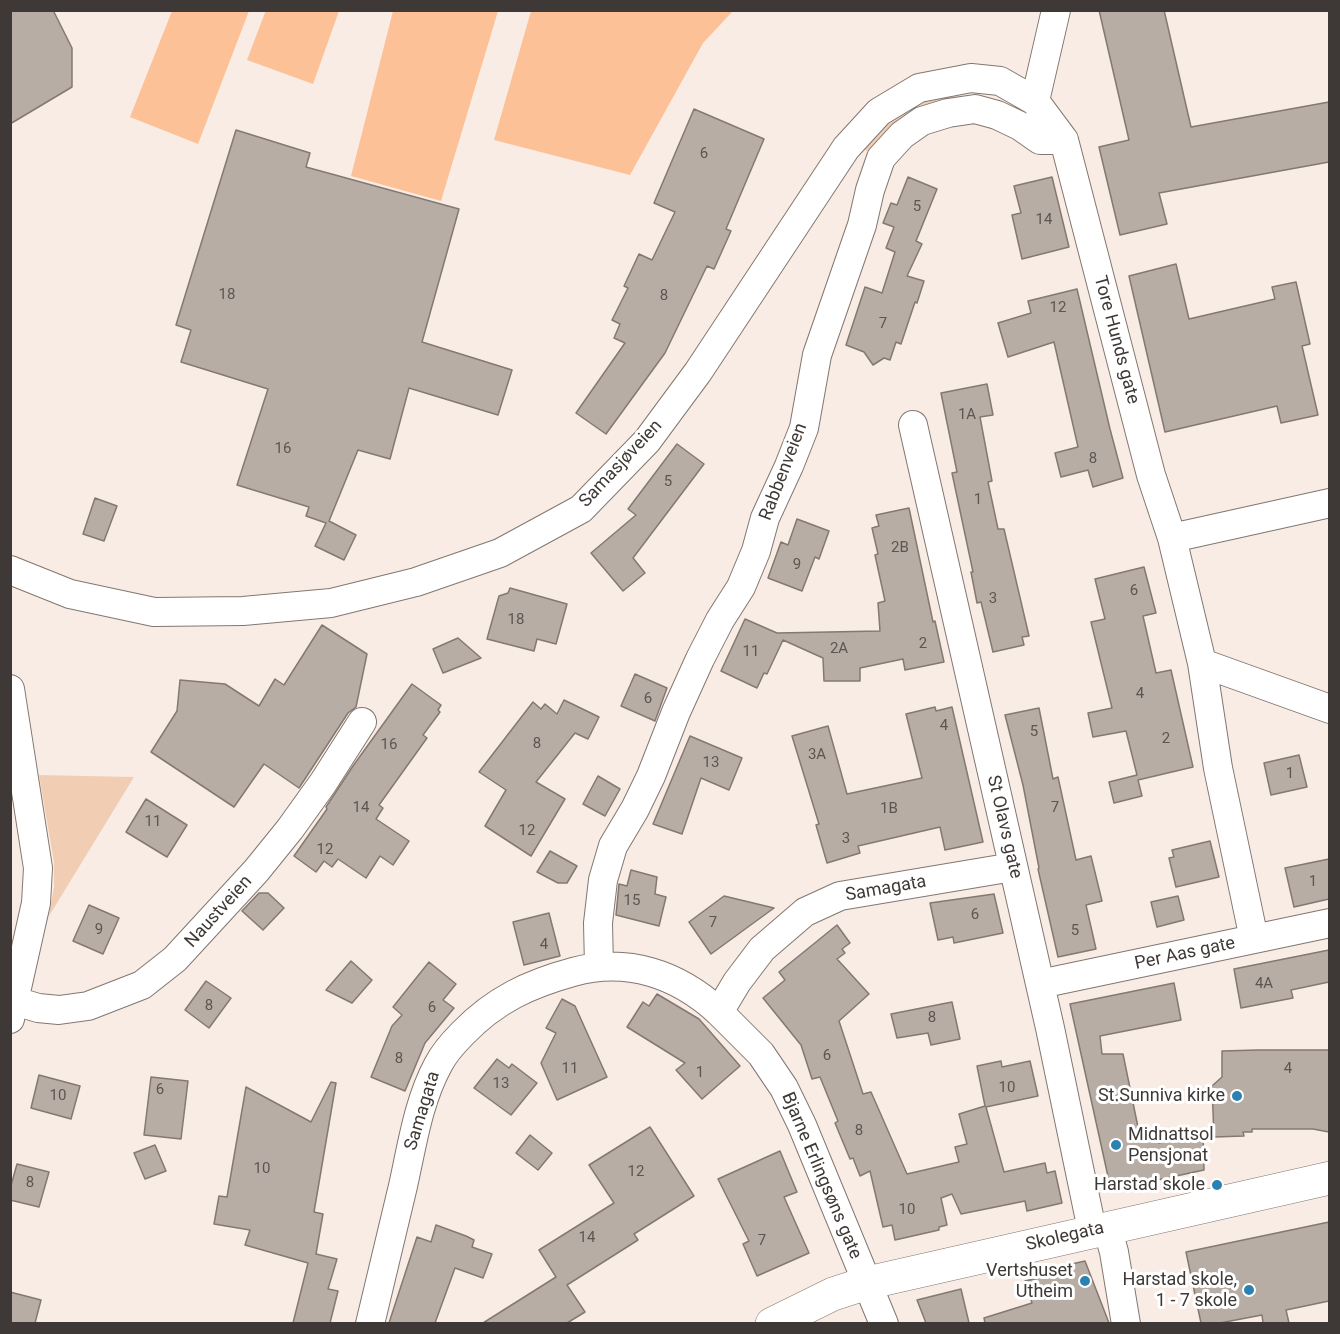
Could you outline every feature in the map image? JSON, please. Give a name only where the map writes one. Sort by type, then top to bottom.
[{"type":"highway","name":"Skolegata","points":[[772,1323],[823,1299],[867,1283],[1329,1178]]},
{"type":"street","points":[[1035,101],[1056,10]]},
{"type":"street","name":"Samasjøveien","points":[[10,570],[70,594],[154,612],[243,611],[331,603],[416,582],[500,553],[581,508],[647,441],[698,372],[846,148],[879,112],[919,88],[971,78],[1000,81],[1035,101],[1064,141]]},
{"type":"street","name":"Rabbenveien","points":[[599,967],[598,923],[603,880],[613,846],[643,793],[676,712],[705,650],[720,620],[741,587],[756,551],[765,518],[804,428],[817,355],[862,225],[870,189],[881,158],[902,135],[922,122],[948,113],[975,109],[997,115],[1020,126],[1040,140],[1064,141]]},
{"type":"street","name":"Tore Hunds gate","points":[[1064,141],[1151,475],[1172,538],[1202,663],[1218,768],[1254,939]]},
{"type":"street","name":"St Olavs gate","points":[[913,425],[1040,984],[1100,1229],[1114,1252],[1126,1323]]},
{"type":"street","points":[[1172,538],[1329,503]]},
{"type":"street","points":[[1202,663],[1329,709]]},
{"type":"street","points":[[10,689],[38,868],[36,903],[13,999]]},
{"type":"street","name":"Naustveien","points":[[13,999],[38,1008],[59,1010],[88,1006],[142,985],[175,959],[256,871],[290,829],[362,722]]},
{"type":"street","name":"Samagata","points":[[370,1323],[419,1113],[438,1064],[456,1040],[481,1014],[511,995],[548,979],[609,966],[637,968],[670,979],[707,1001],[719,1012],[737,982],[762,949],[805,912],[840,896],[1013,867]]},
{"type":"street","name":"Per Aas gate","points":[[1040,984],[1329,923]]},
{"type":"street","name":"Bjarne Erlingsøns gate","points":[[719,1012],[760,1053],[784,1088],[802,1125],[884,1323]]},
{"type":"shaded area","points":[[266,10],[339,11],[313,84],[247,60]]},
{"type":"shaded area","points":[[531,10],[733,11],[703,43],[630,175],[494,140]]},
{"type":"shaded area","points":[[172,11],[249,11],[198,144],[130,117]]},
{"type":"shaded area","points":[[393,11],[498,11],[441,201],[351,176]]},
{"type":"shaded area","points":[[958,96],[988,98],[1004,104],[989,104],[874,156],[860,146],[887,122],[910,107],[927,101]]},
{"type":"shaded area","points":[[39,775],[134,777],[49,916],[54,887],[54,862]]},
{"type":"building","points":[[10,10],[53,10],[72,48],[72,87],[10,124]]},
{"type":"building","points":[[1099,10],[1164,10],[1191,127],[1329,102],[1329,162],[1159,193],[1167,224],[1120,235],[1099,147],[1129,140]]},
{"type":"building","points":[[694,109],[764,139],[726,229],[731,231],[714,269],[707,266],[665,353],[606,434],[576,413],[625,343],[614,338],[620,324],[612,320],[628,288],[624,286],[639,254],[652,260],[675,212],[654,203]]},
{"type":"building","points":[[236,130],[310,153],[306,167],[459,209],[422,342],[512,370],[498,415],[409,388],[390,459],[358,450],[329,521],[356,535],[344,560],[315,546],[326,523],[306,516],[309,507],[237,485],[268,389],[181,362],[191,330],[176,325]]},
{"type":"building","points":[[908,177],[937,189],[916,241],[922,244],[907,276],[924,281],[901,344],[896,342],[890,360],[884,358],[873,365],[864,352],[846,345],[865,287],[882,293],[895,252],[886,248],[894,227],[883,223],[891,203],[897,205]]},
{"type":"building","points":[[1052,177],[1069,247],[1022,259],[1012,215],[1021,213],[1014,186]]},
{"type":"building","points":[[1176,264],[1189,319],[1275,299],[1272,287],[1296,282],[1310,344],[1302,346],[1318,415],[1281,423],[1277,406],[1165,432],[1129,276]]},
{"type":"building","points":[[1077,289],[1123,478],[1093,487],[1088,470],[1061,477],[1055,453],[1078,447],[1054,342],[1008,357],[998,323],[1031,313],[1028,301]]},
{"type":"building","points":[[987,384],[993,415],[980,417],[992,481],[988,482],[998,529],[1004,529],[1029,636],[1022,637],[1024,645],[993,652],[981,602],[977,603],[971,572],[973,572],[952,473],[957,472],[941,393]]},
{"type":"building","points":[[677,444],[704,464],[633,558],[645,573],[623,591],[591,553],[636,515],[628,509]]},
{"type":"building","points":[[95,498],[117,506],[104,541],[83,534]]},
{"type":"building","points":[[909,508],[933,622],[935,621],[944,662],[905,670],[903,659],[860,668],[860,681],[824,681],[823,658],[783,640],[767,674],[764,673],[757,688],[721,671],[745,619],[777,633],[880,631],[878,603],[885,601],[872,528],[879,526],[876,515]]},
{"type":"building","points":[[797,519],[829,531],[819,559],[815,557],[802,591],[768,578],[781,542],[788,545]]},
{"type":"building","points":[[1144,567],[1156,613],[1143,616],[1156,673],[1171,670],[1193,767],[1138,780],[1142,796],[1114,803],[1109,782],[1137,775],[1126,731],[1093,737],[1088,713],[1112,708],[1091,622],[1105,619],[1095,579]]},
{"type":"building","points":[[510,588],[567,604],[556,644],[537,639],[534,651],[487,639],[499,596],[508,593]]},
{"type":"building","points":[[322,625],[367,654],[356,707],[348,713],[299,788],[264,764],[234,807],[151,752],[177,711],[180,680],[225,684],[259,706],[275,679],[284,685]]},
{"type":"building","points":[[458,638],[481,658],[443,673],[433,649]]},
{"type":"building","points":[[635,674],[667,688],[655,721],[621,706]]},
{"type":"building","points":[[412,684],[441,705],[438,710],[440,712],[423,735],[427,738],[379,805],[383,808],[376,819],[409,841],[393,865],[380,856],[366,878],[338,859],[332,867],[324,861],[316,872],[294,856],[327,809],[326,807],[353,766]]},
{"type":"building","points":[[564,700],[599,717],[588,739],[575,733],[536,782],[565,799],[531,856],[485,826],[506,790],[479,772],[533,702],[541,709],[545,704],[557,714]]},
{"type":"building","points":[[935,707],[936,711],[952,707],[983,842],[945,850],[940,827],[858,846],[860,853],[827,863],[816,825],[819,824],[792,736],[828,726],[847,794],[922,778],[906,714]]},
{"type":"building","points":[[1039,708],[1053,779],[1058,777],[1076,860],[1091,856],[1102,901],[1086,905],[1096,949],[1058,957],[1038,869],[1023,785],[1005,715]]},
{"type":"building","points":[[690,736],[742,758],[729,790],[701,778],[682,834],[653,824]]},
{"type":"building","points":[[1299,755],[1307,787],[1271,795],[1264,763]]},
{"type":"building","points":[[598,776],[620,789],[605,816],[583,804]]},
{"type":"building","points":[[146,799],[187,825],[167,857],[126,832]]},
{"type":"building","points":[[1210,841],[1219,877],[1176,887],[1169,858],[1174,857],[1172,850]]},
{"type":"building","points":[[550,851],[577,866],[567,883],[558,883],[537,872]]},
{"type":"building","points":[[1329,859],[1329,899],[1294,907],[1285,868]]},
{"type":"building","points":[[631,870],[657,877],[655,894],[666,897],[659,926],[616,915],[619,884],[627,886]]},
{"type":"building","points":[[259,893],[268,893],[284,908],[263,930],[242,911]]},
{"type":"building","points":[[994,894],[1003,933],[954,943],[953,937],[938,940],[930,903]]},
{"type":"building","points":[[724,896],[774,908],[711,954],[689,922]]},
{"type":"building","points":[[1178,896],[1184,920],[1157,927],[1151,902]]},
{"type":"building","points":[[89,905],[119,918],[103,954],[73,941]]},
{"type":"building","points":[[549,913],[560,956],[524,965],[513,922]]},
{"type":"building","points":[[837,925],[850,943],[842,949],[845,953],[837,959],[869,994],[839,1021],[863,1094],[871,1092],[907,1174],[959,1162],[955,1147],[967,1144],[959,1114],[985,1106],[977,1066],[1001,1061],[1002,1067],[1030,1061],[1038,1096],[986,1107],[1004,1172],[1045,1163],[1047,1173],[1055,1171],[1062,1203],[1027,1211],[1025,1201],[961,1214],[952,1194],[941,1198],[947,1225],[939,1227],[939,1230],[895,1240],[892,1225],[883,1227],[870,1171],[860,1176],[835,1123],[838,1121],[820,1077],[812,1079],[801,1045],[763,998],[785,980],[779,972]]},
{"type":"building","points":[[1329,950],[1329,982],[1291,990],[1293,998],[1241,1008],[1234,969]]},
{"type":"building","points":[[351,961],[372,980],[352,1003],[326,990]]},
{"type":"building","points":[[429,962],[456,984],[443,1000],[454,1008],[425,1043],[405,1091],[371,1077],[392,1026],[402,1015],[393,1007]]},
{"type":"building","points":[[206,981],[231,998],[209,1028],[185,1010]]},
{"type":"building","points":[[1174,983],[1181,1020],[1100,1036],[1102,1054],[1123,1054],[1139,1132],[1156,1128],[1159,1143],[1203,1133],[1204,1170],[1111,1190],[1070,1004]]},
{"type":"building","points":[[657,994],[699,1019],[740,1066],[702,1099],[676,1070],[685,1063],[627,1027],[643,1002],[649,1006]]},
{"type":"building","points":[[562,999],[575,1006],[607,1077],[557,1100],[541,1063],[556,1033],[546,1028]]},
{"type":"building","points":[[952,1002],[960,1039],[931,1045],[928,1033],[897,1038],[891,1014]]},
{"type":"building","points":[[1329,1050],[1329,1132],[1313,1129],[1252,1129],[1252,1132],[1243,1132],[1244,1136],[1214,1137],[1212,1086],[1222,1077],[1222,1051]]},
{"type":"building","points":[[497,1059],[509,1068],[512,1064],[537,1083],[511,1115],[474,1088]]},
{"type":"building","points":[[39,1075],[80,1086],[71,1119],[31,1108]]},
{"type":"building","points":[[151,1077],[188,1081],[181,1139],[144,1135]]},
{"type":"building","points":[[331,1082],[336,1083],[314,1212],[323,1214],[316,1254],[337,1259],[328,1289],[338,1291],[330,1323],[293,1323],[308,1263],[245,1245],[250,1230],[214,1224],[219,1196],[227,1197],[246,1087],[311,1122]]},
{"type":"building","points":[[650,1127],[694,1196],[634,1234],[638,1240],[567,1285],[585,1312],[567,1323],[483,1323],[556,1277],[539,1250],[614,1203],[589,1165]]},
{"type":"building","points":[[530,1135],[552,1153],[538,1170],[516,1153]]},
{"type":"building","points":[[155,1145],[166,1171],[145,1179],[134,1153]]},
{"type":"building","points":[[780,1151],[797,1192],[784,1197],[809,1253],[757,1276],[743,1244],[749,1241],[718,1179]]},
{"type":"building","points":[[17,1164],[49,1172],[39,1207],[10,1200],[10,1189]]},
{"type":"building","name":"Harstad skole, 1 - 7 skole","points":[[1329,1222],[1329,1301],[1286,1310],[1289,1323],[1263,1323],[1262,1315],[1220,1323],[1201,1323],[1186,1252]]},
{"type":"building","points":[[436,1225],[474,1240],[472,1247],[492,1254],[483,1278],[455,1268],[435,1323],[389,1323],[417,1237],[431,1242]]},
{"type":"building","points":[[1085,1261],[1109,1323],[985,1323],[984,1318],[1032,1303],[1025,1281],[1042,1277],[1041,1271]]},
{"type":"building","points":[[961,1289],[969,1323],[926,1323],[917,1300]]},
{"type":"building","points":[[10,1292],[41,1300],[35,1323],[10,1323]]},
{"type":"place","name":"St.Sunniva kirke","points":[[1237,1096]]},
{"type":"place","name":"Midnattsol Pensjonat","points":[[1116,1145]]},
{"type":"place","name":"Harstad skole","points":[[1217,1185]]},
{"type":"place","name":"Vertshuset Utheim","points":[[1085,1281]]},
{"type":"place","name":"Harstad skole, 1 - 7 skole","points":[[1249,1290]]}]
